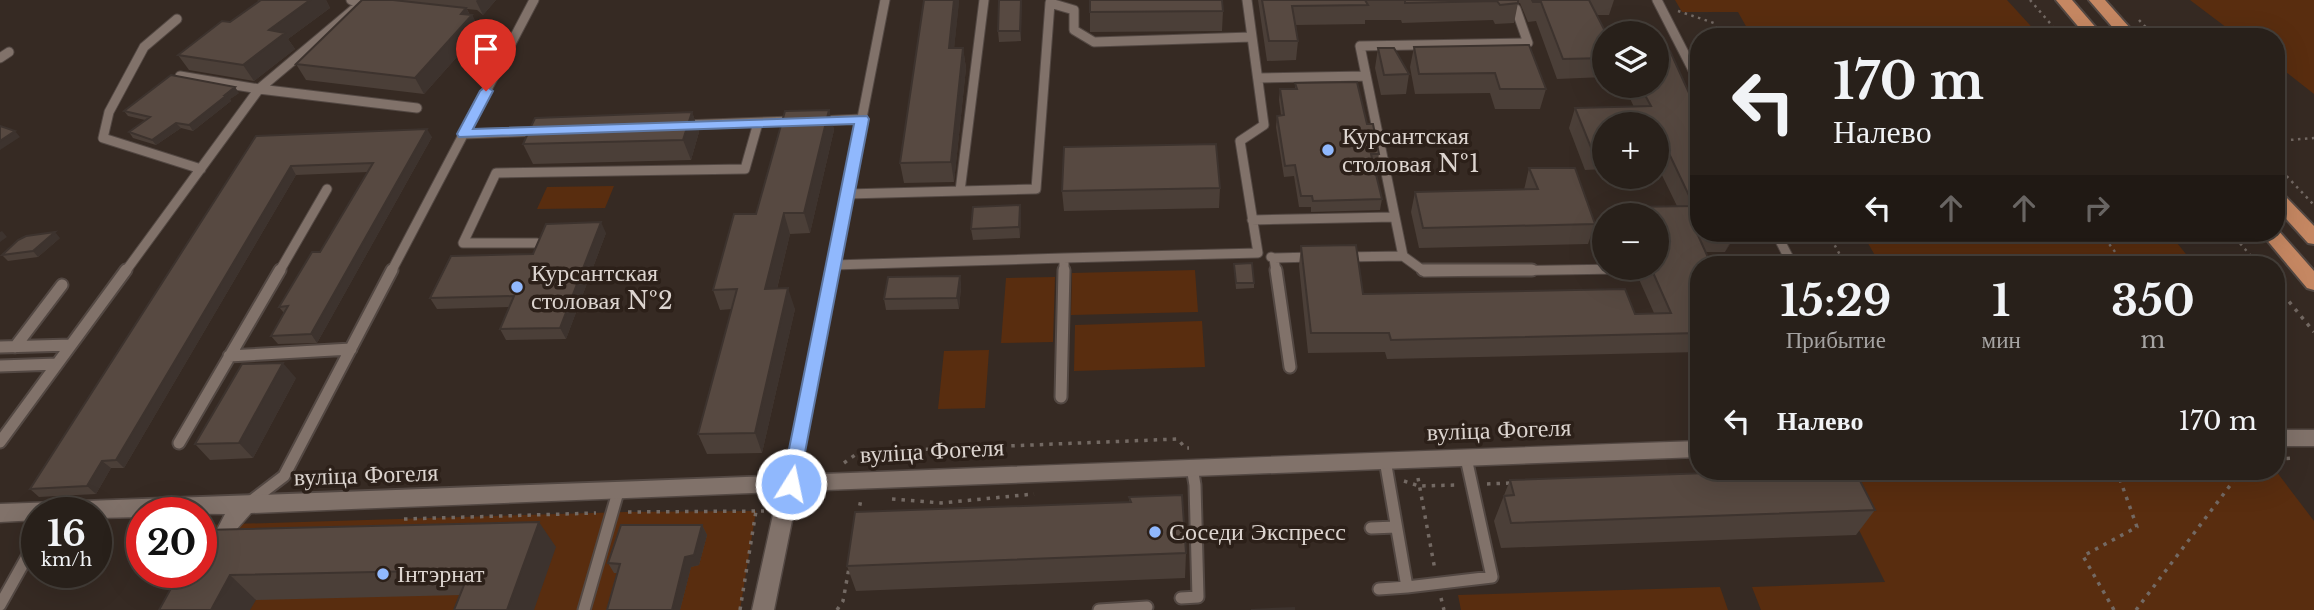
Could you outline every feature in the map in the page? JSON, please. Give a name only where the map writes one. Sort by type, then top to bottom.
[{"type":"highway","points":[[2063,0],[2088,28]]},
{"type":"highway","points":[[2097,0],[2122,28]]},
{"type":"highway","points":[[2285,207],[2314,239]]},
{"type":"highway","points":[[2278,242],[2314,283]]},
{"type":"street","points":[[2285,438],[2314,438]]},
{"type":"street","name":"вуліца Фогеля","points":[[112,510],[1690,449]]},
{"type":"street","points":[[763,610],[791,484]]},
{"type":"street","points":[[217,548],[229,524],[246,506]]},
{"type":"street","name":"вуліца Фогеля","points":[[0,513],[21,513]]},
{"type":"lane","points":[[246,506],[284,476],[534,0]]},
{"type":"lane","points":[[791,484],[885,0]]},
{"type":"lane","points":[[960,191],[984,0]]},
{"type":"lane","points":[[1247,0],[1264,125],[1240,141],[1258,253]]},
{"type":"lane","points":[[0,442],[259,89],[355,2],[372,6]]},
{"type":"lane","points":[[847,194],[1036,189],[1051,2],[1074,10],[1074,30],[1094,42],[1252,37]]},
{"type":"lane","points":[[1658,2],[1690,64]]},
{"type":"lane","points":[[1403,256],[1360,46],[1528,43],[1516,9]]},
{"type":"lane","points":[[177,19],[144,47],[108,112],[103,138],[201,169]]},
{"type":"lane","points":[[0,58],[9,52]]},
{"type":"lane","points":[[180,76],[259,89],[417,108]]},
{"type":"lane","points":[[1258,78],[1366,76]]},
{"type":"lane","points":[[677,126],[862,119]]},
{"type":"lane","points":[[537,243],[463,243],[496,173],[745,169],[758,122]]},
{"type":"lane","points":[[464,134],[557,130]]},
{"type":"lane","points":[[179,443],[327,188]]},
{"type":"lane","points":[[1252,220],[1394,217]]},
{"type":"lane","points":[[833,265],[1258,253],[1274,258],[1403,256],[1425,272],[1592,269]]},
{"type":"lane","points":[[1061,397],[1064,258]]},
{"type":"lane","points":[[1274,258],[1290,367]]},
{"type":"lane","points":[[15,347],[62,285]]},
{"type":"lane","points":[[0,347],[71,345]]},
{"type":"lane","points":[[229,356],[351,349]]},
{"type":"lane","points":[[0,366],[57,364]]},
{"type":"lane","points":[[1379,589],[1492,578],[1466,458]]},
{"type":"lane","points":[[1384,460],[1407,587]]},
{"type":"lane","points":[[1181,598],[1198,597],[1195,485],[1192,467]]},
{"type":"lane","points":[[584,610],[618,492]]},
{"type":"lane","points":[[1371,528],[1396,527]]},
{"type":"lane","points":[[0,605],[21,568]]},
{"type":"lane","points":[[1100,610],[1147,607]]},
{"type":"path","points":[[2030,0],[2054,28]]},
{"type":"path","points":[[1658,2],[1714,23],[1716,28]]},
{"type":"path","points":[[2285,140],[2314,138]]},
{"type":"path","points":[[2285,174],[2314,205]]},
{"type":"path","points":[[2239,242],[2251,256]]},
{"type":"path","points":[[2285,297],[2314,332]]},
{"type":"path","points":[[859,452],[1178,439],[1185,448]]},
{"type":"path","points":[[2114,610],[2083,556],[2137,527],[2120,480]]},
{"type":"path","points":[[2136,610],[2234,480]]},
{"type":"path","points":[[1419,486],[1444,610]]},
{"type":"path","points":[[851,496],[862,497],[857,523]]},
{"type":"path","points":[[888,499],[941,503],[1017,497]]},
{"type":"path","points":[[740,610],[756,511]]},
{"type":"path","points":[[403,519],[783,511]]},
{"type":"path","points":[[838,610],[844,601],[850,562]]},
{"type":"shaded area","points":[[1675,0],[2007,0],[2033,28],[1747,28],[1738,12],[1682,12]]},
{"type":"shaded area","points":[[2190,0],[2314,0],[2314,94],[2285,71],[2285,28],[2227,28]]},
{"type":"shaded area","points":[[614,186],[605,208],[537,209],[547,187]]},
{"type":"shaded area","points":[[1867,242],[2176,242],[2188,256],[1875,256]]},
{"type":"shaded area","points":[[1195,270],[1198,312],[1071,315],[1072,273]]},
{"type":"shaded area","points":[[1055,277],[1053,342],[1001,343],[1006,278]]},
{"type":"shaded area","points":[[1202,321],[1205,367],[1074,371],[1075,325]]},
{"type":"shaded area","points":[[989,350],[985,408],[938,409],[944,351]]},
{"type":"shaded area","points":[[1834,480],[2283,480],[2314,521],[2314,610],[1761,610],[1752,587],[1885,582]]},
{"type":"shaded area","points":[[756,511],[740,610],[168,610],[187,588],[217,588],[217,525],[625,512]]},
{"type":"shaded area","points":[[1720,587],[1728,610],[1461,610],[1458,595]]},
{"type":"building","points":[[261,0],[310,0],[269,30],[285,33],[243,65],[178,55],[222,21],[230,22]]},
{"type":"building","points":[[362,0],[393,0],[466,8],[461,14],[472,15],[415,78],[296,64]]},
{"type":"building","points":[[924,0],[954,0],[949,48],[963,48],[951,162],[900,163]]},
{"type":"building","points":[[999,0],[1021,0],[1020,31],[998,31]]},
{"type":"building","points":[[1090,0],[1222,0],[1223,11],[1090,12]]},
{"type":"building","points":[[1262,0],[1365,0],[1368,5],[1292,6],[1298,41],[1269,41]]},
{"type":"building","points":[[1405,0],[1518,0],[1518,3],[1405,3]]},
{"type":"building","points":[[1532,0],[1589,0],[1600,21],[1592,21],[1592,58],[1563,59],[1541,2]]},
{"type":"building","points":[[1529,45],[1546,89],[1500,89],[1495,73],[1419,74],[1414,47]]},
{"type":"building","points":[[1378,48],[1394,48],[1409,74],[1384,75]]},
{"type":"building","points":[[1669,51],[1690,95],[1690,198],[1669,153],[1669,112],[1592,112],[1592,150],[1575,108],[1651,106],[1647,98],[1669,98]]},
{"type":"building","points":[[171,75],[235,87],[189,125],[176,123],[152,140],[129,132],[150,117],[124,111]]},
{"type":"building","name":"Курсантская столовая №1","points":[[1357,82],[1367,124],[1373,124],[1379,154],[1371,154],[1382,199],[1313,201],[1312,196],[1301,196],[1295,165],[1285,166],[1277,116],[1284,115],[1280,89],[1297,89],[1295,83]]},
{"type":"building","points":[[829,110],[804,213],[784,213],[765,289],[788,288],[755,433],[698,434],[737,289],[713,290],[734,214],[756,214],[785,111]]},
{"type":"building","points":[[692,112],[683,140],[523,144],[535,118]]},
{"type":"building","points":[[0,126],[15,131],[0,141]]},
{"type":"building","points":[[427,129],[311,334],[271,336],[288,306],[279,307],[312,252],[320,252],[373,163],[291,166],[116,460],[102,461],[87,486],[30,489],[256,136]]},
{"type":"building","points":[[1216,144],[1220,188],[1062,191],[1064,147]]},
{"type":"building","points":[[1529,168],[1575,168],[1592,216],[1592,224],[1423,228],[1415,192],[1538,189]]},
{"type":"building","points":[[1020,205],[1019,227],[971,229],[973,207]]},
{"type":"building","points":[[1669,206],[1690,206],[1690,242],[1701,242],[1707,256],[1690,256],[1690,333],[1391,340],[1389,333],[1311,333],[1301,246],[1356,245],[1363,294],[1625,289],[1635,314],[1671,313],[1656,280],[1669,280]]},
{"type":"building","name":"Курсантская столовая №2","points":[[601,222],[560,328],[500,329],[514,296],[430,298],[451,256],[533,254],[546,224]]},
{"type":"building","points":[[55,232],[33,251],[2,255],[26,236]]},
{"type":"building","points":[[1252,263],[1254,283],[1236,283],[1234,264]]},
{"type":"building","points":[[960,276],[957,298],[884,299],[888,277]]},
{"type":"building","points":[[283,363],[239,443],[195,444],[242,364]]},
{"type":"building","points":[[1690,474],[1690,480],[1860,480],[1875,510],[1511,523],[1504,496],[1514,495],[1510,480]]},
{"type":"building","points":[[1182,495],[1186,553],[847,566],[855,512],[1131,502],[1129,497]]},
{"type":"building","points":[[539,522],[507,610],[454,610],[470,570],[230,575],[211,610],[159,610],[171,588],[217,588],[217,530]]},
{"type":"building","points":[[621,525],[702,525],[694,555],[685,557],[672,610],[607,610],[620,564],[608,563]]},
{"type":"building","points":[[1294,608],[1294,610],[1251,610]]},
{"type":"place","name":"Курсантская столовая №1","points":[[1328,150]]},
{"type":"place","name":"Курсантская столовая №2","points":[[517,287]]},
{"type":"place","name":"Соседи Экспресс","points":[[1155,532]]},
{"type":"place","name":"Інтэрнат","points":[[383,574]]},
{"type":"route","points":[[486,91],[464,134],[862,119],[791,484]]}]
